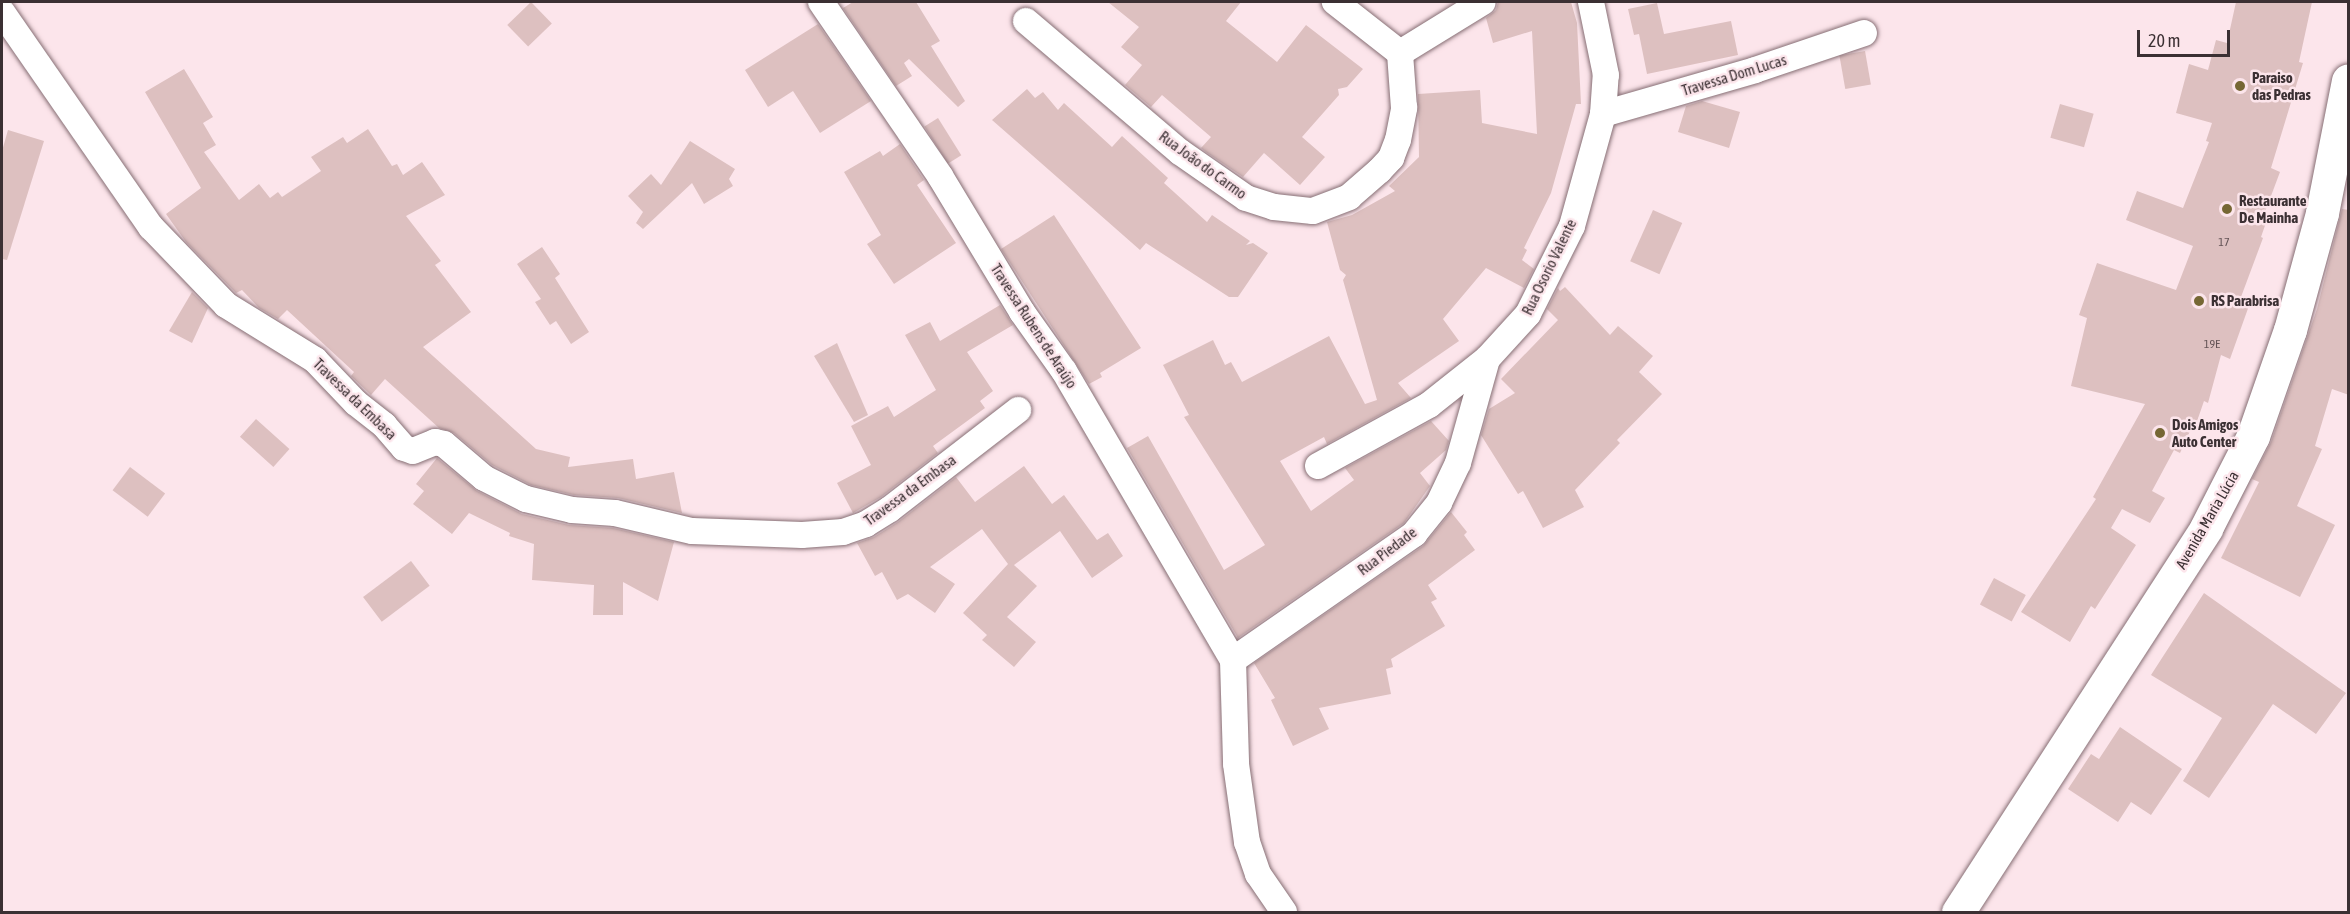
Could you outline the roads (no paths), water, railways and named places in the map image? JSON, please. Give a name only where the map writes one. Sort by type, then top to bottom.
[{"type":"main road","name":"Avenida Maria Lúcia","points":[[1958,912],[2206,528],[2253,436],[2290,330],[2322,213],[2349,81]]},
{"type":"street","name":"Travessa Rubens de Araújo","points":[[821,2],[940,176],[1022,312],[1064,371],[1233,660]]},
{"type":"street","points":[[1335,2],[1400,53],[1483,2]]},
{"type":"street","name":"Rua Osorio Valente","points":[[1318,466],[1429,405],[1487,358],[1528,314],[1572,226],[1604,114],[1606,75],[1591,2]]},
{"type":"street","name":"Travessa da Embasa","points":[[2,12],[151,227],[226,305],[315,360],[356,403],[384,425],[404,448],[413,451],[435,442],[444,444],[484,478],[526,499],[572,510],[615,513],[692,531],[802,535],[843,532],[866,524],[890,508],[1018,410]]},
{"type":"street","name":"Rua João do Carmo","points":[[1026,21],[1180,152],[1246,198],[1274,207],[1313,211],[1349,197],[1391,158],[1398,140],[1404,108],[1400,53]]},
{"type":"street","name":"Travessa Dom Lucas","points":[[1604,114],[1755,70],[1864,33]]},
{"type":"street","name":"Rua Piedade","points":[[1233,660],[1414,534],[1439,503],[1458,463],[1487,358]]},
{"type":"street","points":[[1233,660],[1236,764],[1247,842],[1258,874],[1284,912]]},
{"type":"place","name":"Paraiso das Pedras","points":[[2240,86]]},
{"type":"place","name":"Restaurante De Mainha","points":[[2227,209]]},
{"type":"place","name":"RS Parabrisa","points":[[2199,301]]},
{"type":"place","name":"Dois Amigos Auto Center","points":[[2160,433]]}]
